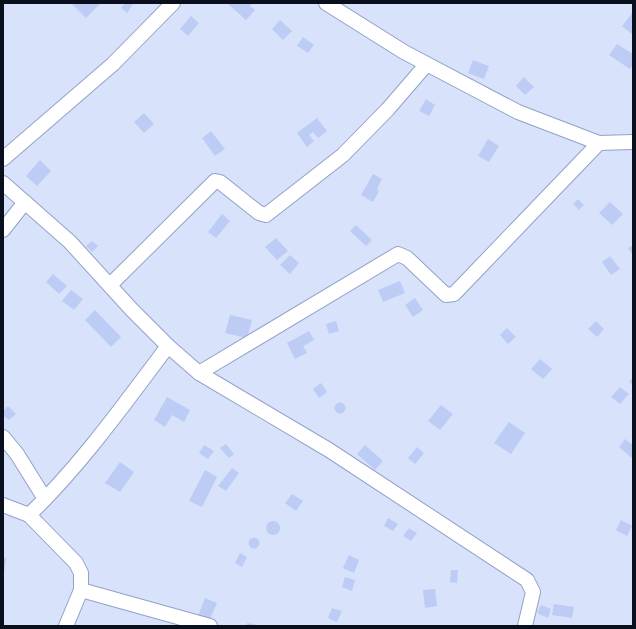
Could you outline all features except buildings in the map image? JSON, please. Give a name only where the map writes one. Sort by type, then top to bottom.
[{"type":"street","points":[[3,159],[113,64],[173,3]]},
{"type":"street","points":[[326,3],[426,64],[518,112],[599,143],[633,142]]},
{"type":"street","points":[[110,286],[215,182],[220,182],[259,213],[266,214],[342,155],[388,109],[426,64]]},
{"type":"street","points":[[199,373],[398,254],[408,258],[446,294],[454,294],[599,143]]},
{"type":"street","points":[[3,183],[70,242],[168,346],[199,373],[329,450],[527,580],[533,592],[525,626]]},
{"type":"street","points":[[3,230],[25,202]]},
{"type":"street","points":[[29,515],[45,500],[112,419],[168,346]]},
{"type":"street","points":[[3,437],[17,454],[45,500]]},
{"type":"street","points":[[3,505],[29,515],[76,563],[81,573],[81,590],[66,626]]},
{"type":"street","points":[[81,590],[210,626]]}]
